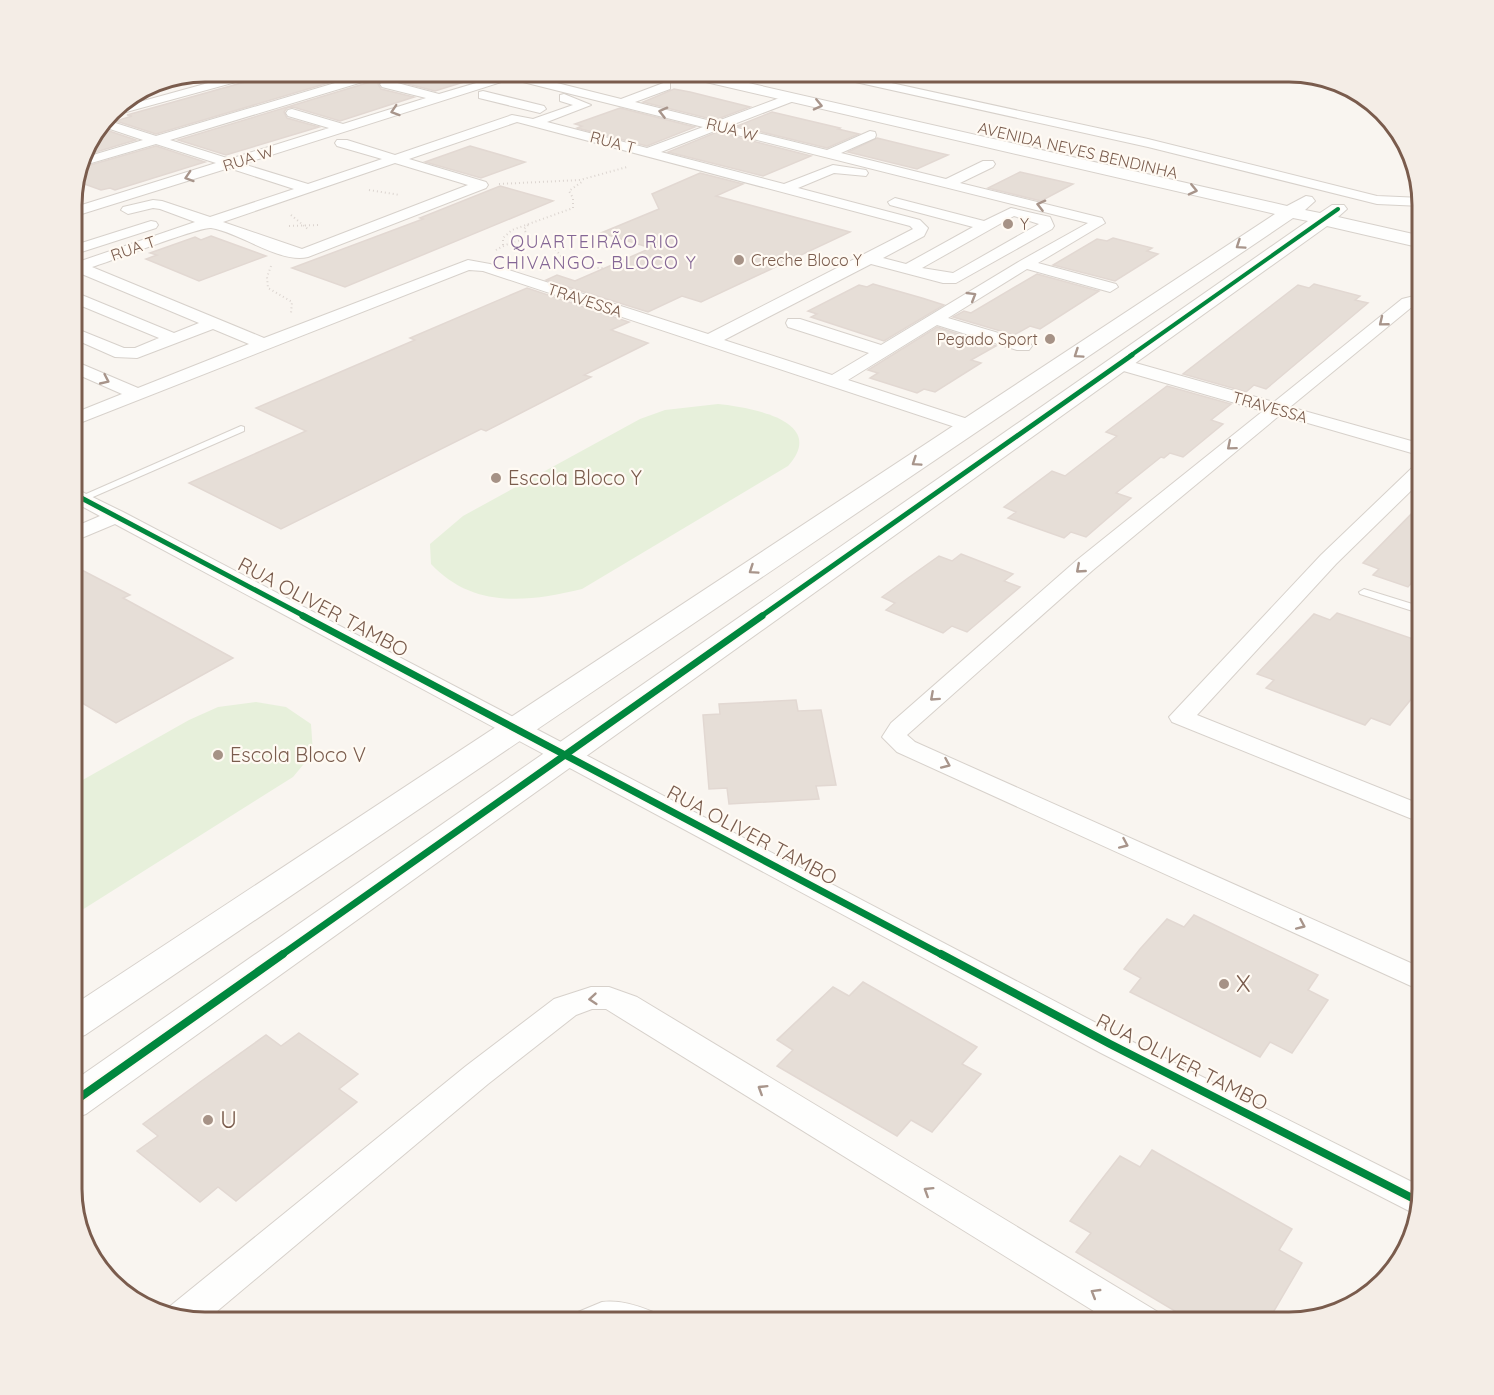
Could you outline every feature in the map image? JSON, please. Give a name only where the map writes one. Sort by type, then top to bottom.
[{"type":"street","name":"AVENIDA NEVES BENDINHA","points":[[780,82],[1251,189],[1311,216],[1411,240]]},
{"type":"street","points":[[871,82],[1148,143],[1377,208],[1411,208]]},
{"type":"street","points":[[130,109],[221,83]]},
{"type":"street","points":[[92,159],[367,83]]},
{"type":"street","points":[[398,83],[438,97]]},
{"type":"street","name":"RUA W","points":[[83,210],[485,83]]},
{"type":"street","name":"RUA W","points":[[544,83],[1097,220],[1098,223],[1095,225],[1025,264],[833,382]]},
{"type":"street","points":[[724,83],[1311,216]]},
{"type":"street","points":[[83,226],[153,204],[185,213],[288,251],[303,254],[481,185],[392,151],[369,152],[342,143],[514,86],[585,104],[535,122]]},
{"type":"street","points":[[624,102],[666,86]]},
{"type":"street","points":[[206,87],[226,93]]},
{"type":"street","points":[[483,95],[560,114]]},
{"type":"street","points":[[649,152],[790,98]]},
{"type":"street","points":[[491,110],[513,102]]},
{"type":"street","points":[[292,113],[343,128]]},
{"type":"street","name":"RUA T","points":[[83,265],[306,188],[392,151],[519,118],[915,224],[921,228],[919,232],[870,258],[708,341]]},
{"type":"street","points":[[112,126],[306,188]]},
{"type":"street","points":[[831,153],[870,135]]},
{"type":"street","points":[[949,183],[988,164]]},
{"type":"street","points":[[784,189],[833,169],[846,169],[1045,220],[1047,226],[956,278],[943,278],[870,258]]},
{"type":"street","points":[[810,179],[832,185]]},
{"type":"street","points":[[742,190],[759,182]]},
{"type":"street","points":[[1234,200],[1251,198],[1255,195],[1251,189]]},
{"type":"street","points":[[83,197],[102,204]]},
{"type":"street","points":[[876,197],[986,226]]},
{"type":"street","points":[[1377,208],[1411,203]]},
{"type":"street","points":[[909,269],[1011,212]]},
{"type":"street","points":[[83,247],[185,213]]},
{"type":"street","points":[[83,1018],[1264,229],[1311,216]]},
{"type":"street","points":[[83,1095],[1119,364],[1311,216]]},
{"type":"street","name":"AVENIDA NEVES BENDINHA","points":[[1311,216],[1411,225]]},
{"type":"street","points":[[1382,233],[1377,228],[1378,225],[1399,222]]},
{"type":"street","points":[[1025,264],[1110,287]]},
{"type":"street","points":[[83,417],[468,265]]},
{"type":"street","name":"TRAVESSA","points":[[468,265],[485,267],[970,426]]},
{"type":"street","points":[[83,272],[265,344]]},
{"type":"street","points":[[1411,300],[1084,565],[908,720],[894,737],[906,747],[1412,975]]},
{"type":"street","points":[[83,302],[172,338]]},
{"type":"street","points":[[934,319],[1023,346]]},
{"type":"street","points":[[83,337],[128,354],[137,353],[213,323]]},
{"type":"street","points":[[794,323],[881,351]]},
{"type":"street","name":"TRAVESSA","points":[[1119,364],[1411,447]]},
{"type":"street","points":[[83,370],[138,395]]},
{"type":"street","points":[[1411,479],[1292,598],[1181,717],[1412,811]]},
{"type":"street","name":"RUA OLIVER TAMBO","points":[[83,499],[1110,1044],[1411,1197]]},
{"type":"street","points":[[83,531],[116,516]]},
{"type":"street","points":[[190,1311],[477,1075],[565,1007],[591,998],[609,998],[626,1005],[1127,1312]]},
{"type":"lane","points":[[83,494],[241,429]]},
{"type":"lane","points":[[1364,592],[1411,608]]},
{"type":"path","points":[[503,245],[503,238],[512,230],[552,217],[573,207],[573,198],[569,191],[573,186],[587,179]]},
{"type":"path","points":[[530,223],[524,229],[530,240]]},
{"type":"path","points":[[285,225],[323,225]]},
{"type":"path","points":[[468,265],[479,256],[503,245],[530,240],[547,243],[558,255],[568,261],[588,267],[604,268]]},
{"type":"green space","points":[[718,404],[764,413],[792,427],[799,437],[798,450],[788,466],[582,589],[522,599],[483,595],[465,589],[447,579],[431,564],[430,544],[463,516],[640,419],[665,410]]},
{"type":"green space","points":[[256,702],[286,707],[311,724],[313,753],[293,777],[83,909],[83,780],[189,720],[218,707]]},
{"type":"building","points":[[241,83],[328,83],[156,134],[116,121],[132,116],[127,115]]},
{"type":"building","points":[[367,83],[379,83],[381,89],[414,97],[340,121],[293,107],[287,108],[284,112],[287,118],[319,127],[226,155],[178,140]]},
{"type":"building","points":[[404,83],[462,83],[435,91]]},
{"type":"building","points":[[674,89],[750,107],[715,120],[643,102]]},
{"type":"building","points":[[620,108],[695,127],[647,146],[577,128],[582,126],[575,124]]},
{"type":"building","points":[[772,112],[859,134],[827,148],[737,126]]},
{"type":"building","points":[[108,131],[136,140],[94,153]]},
{"type":"building","points":[[717,132],[811,156],[763,176],[668,152]]},
{"type":"building","points":[[877,138],[948,155],[917,169],[848,152]]},
{"type":"building","points":[[156,146],[205,162],[115,190],[110,188],[101,190],[85,184],[89,165]]},
{"type":"building","points":[[470,146],[525,162],[481,178],[425,162]]},
{"type":"building","points":[[1020,172],[1073,184],[1041,201],[988,188]]},
{"type":"building","name":"Creche Bloco Y","points":[[700,173],[743,184],[716,196],[850,232],[701,302],[682,296],[648,312],[546,280],[557,275],[575,281],[651,248],[601,233],[659,209],[652,194]]},
{"type":"building","points":[[500,186],[553,201],[345,287],[292,268],[423,219],[420,218]]},
{"type":"building","points":[[211,236],[266,256],[199,281],[146,259],[157,255],[150,253],[195,237],[201,240]]},
{"type":"building","points":[[1113,238],[1152,248],[1147,251],[1158,254],[1115,281],[1053,265],[1097,239],[1107,241]]},
{"type":"building","points":[[1037,274],[1099,291],[1040,329],[1030,326],[1014,335],[953,317],[964,311],[971,313]]},
{"type":"building","points":[[873,284],[944,305],[884,341],[811,317],[817,314],[808,311],[859,285],[867,287]]},
{"type":"building","points":[[1314,284],[1360,296],[1355,300],[1368,303],[1266,389],[1254,385],[1246,392],[1183,374],[1298,285],[1309,288]]},
{"type":"building","points":[[527,288],[629,322],[611,330],[648,343],[584,375],[591,377],[486,431],[481,429],[281,529],[189,483],[306,431],[256,408],[415,340],[410,338]]},
{"type":"building","points":[[937,327],[996,346],[971,360],[981,363],[935,392],[924,389],[917,393],[870,378],[878,373],[868,370]]},
{"type":"building","points":[[1167,386],[1231,404],[1211,420],[1223,424],[1183,457],[1170,453],[1164,458],[1161,457],[1116,493],[1131,498],[1086,537],[1071,532],[1064,538],[1008,518],[1016,512],[1004,507],[1052,471],[1065,476],[1117,436],[1106,432]]},
{"type":"building","points":[[1411,514],[1411,583],[1408,587],[1373,575],[1379,569],[1363,563]]},
{"type":"building","points":[[961,554],[1013,574],[1004,581],[1020,587],[967,632],[952,626],[943,633],[886,610],[895,603],[882,597],[939,556],[952,561]]},
{"type":"building","points":[[83,571],[130,595],[123,598],[233,658],[116,723],[83,704]]},
{"type":"building","points":[[1337,613],[1411,638],[1412,699],[1390,725],[1371,718],[1365,725],[1266,688],[1274,680],[1257,674],[1314,614],[1330,620]]},
{"type":"building","points":[[796,700],[798,711],[821,710],[836,785],[816,786],[819,799],[729,804],[727,788],[709,789],[703,715],[720,714],[719,704]]},
{"type":"building","name":"X","points":[[1194,915],[1318,975],[1308,990],[1328,1000],[1292,1053],[1270,1042],[1260,1057],[1130,992],[1141,978],[1124,969],[1140,949],[1167,919],[1184,927]]},
{"type":"building","points":[[863,982],[977,1047],[962,1064],[981,1074],[932,1132],[911,1120],[897,1136],[777,1066],[793,1050],[777,1040],[833,987],[849,996]]},
{"type":"building","name":"U","points":[[299,1033],[358,1074],[339,1089],[357,1102],[236,1201],[218,1187],[200,1202],[137,1151],[158,1136],[143,1124],[200,1082],[266,1035],[281,1046]]},
{"type":"building","points":[[1152,1150],[1292,1229],[1279,1250],[1302,1263],[1273,1312],[1177,1312],[1076,1252],[1091,1233],[1070,1221],[1120,1156],[1140,1167]]},
{"type":"cycle path","points":[[83,1095],[1338,209]]},
{"type":"cycle path","points":[[83,499],[1110,1044],[1411,1197]]},
{"type":"place","name":"Y","points":[[1008,224]]},
{"type":"place","name":"Creche Bloco Y","points":[[739,260]]},
{"type":"place","name":"Pegado Sport","points":[[1050,339]]},
{"type":"place","name":"Escola Bloco Y","points":[[496,478]]},
{"type":"place","name":"Escola Bloco V","points":[[218,755]]},
{"type":"place","name":"X","points":[[1224,984]]},
{"type":"place","name":"U","points":[[208,1120]]},
{"type":"district","name":"QUARTEIRÃO RIO CHIVANGO- BLOCO Y","points":[[595,252]]}]
